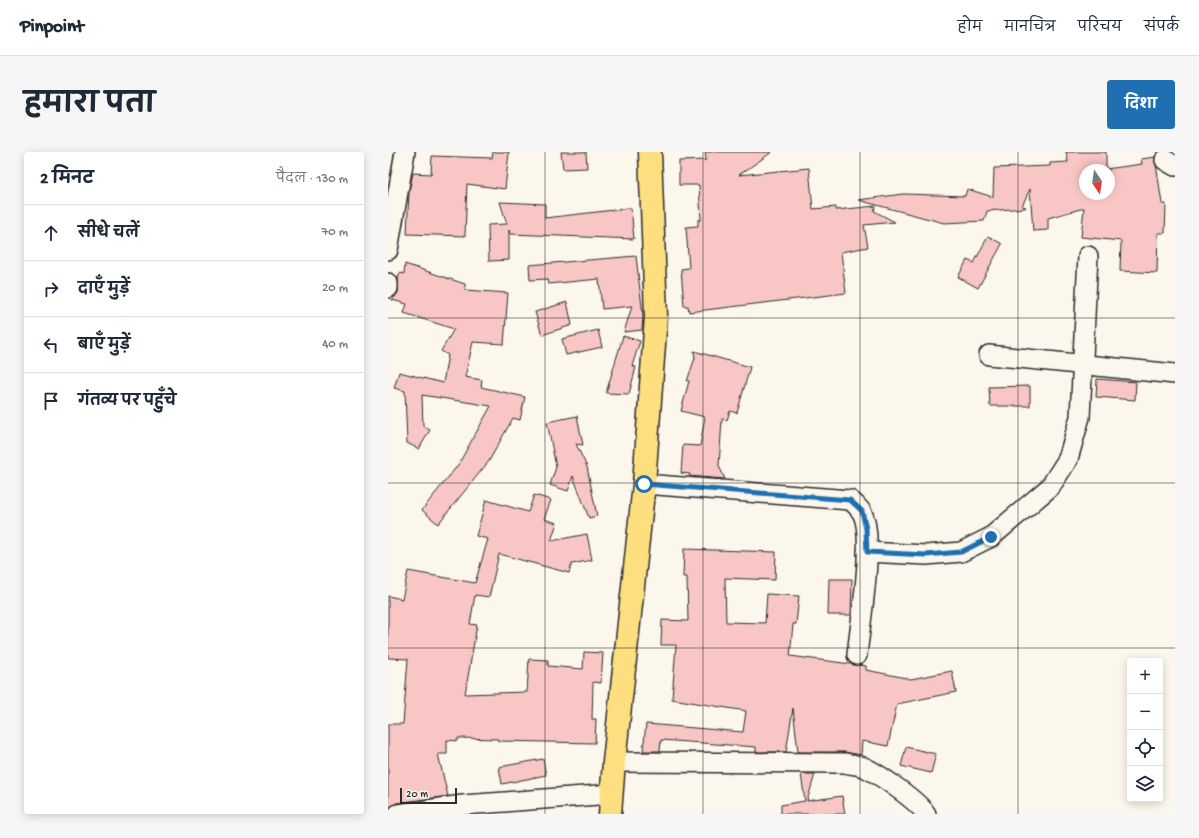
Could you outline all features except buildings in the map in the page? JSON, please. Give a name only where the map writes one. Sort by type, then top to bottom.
[{"type":"highway","points":[[611,804],[614,762],[644,484],[656,316],[650,152]]},
{"type":"street","points":[[388,250],[405,152]]},
{"type":"street","points":[[867,552],[926,555],[961,552],[991,537],[1050,487],[1068,459],[1080,418],[1088,256]]},
{"type":"street","points":[[388,283],[388,288]]},
{"type":"street","points":[[989,355],[1083,363],[1175,374]]},
{"type":"street","points":[[644,484],[850,500],[862,511],[866,529],[867,552],[857,655]]},
{"type":"street","points":[[614,762],[845,763],[864,767],[878,775],[913,801],[926,814]]},
{"type":"street","points":[[398,814],[463,805],[611,804]]},
{"type":"route","points":[[644,484],[832,497],[850,500],[862,511],[866,529],[867,552],[926,555],[961,552],[991,537]]}]
